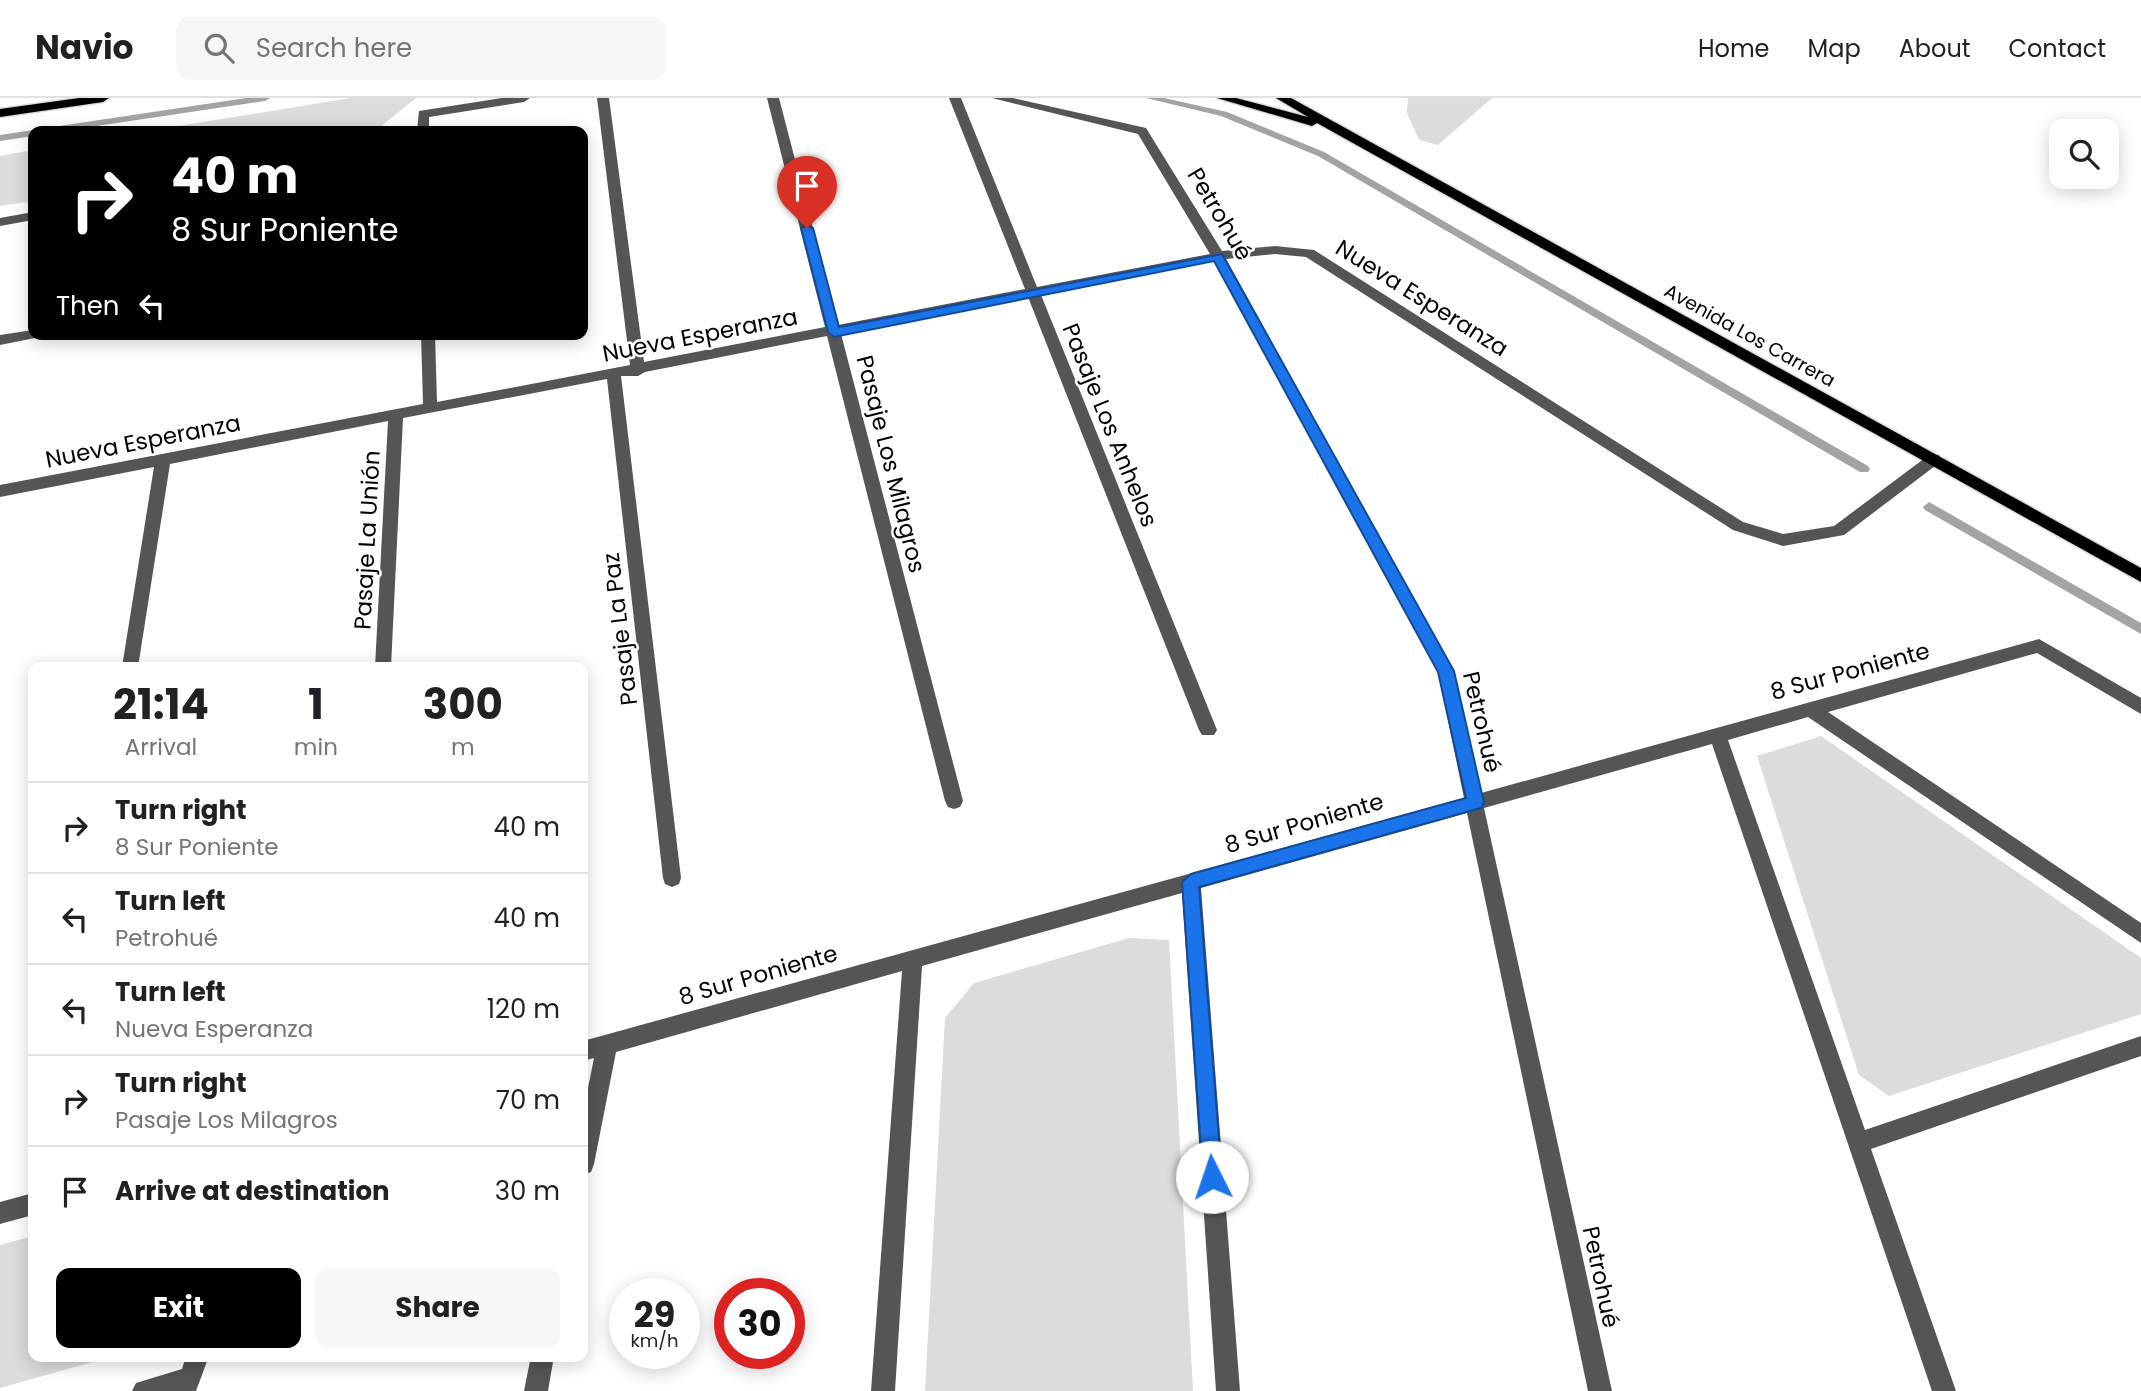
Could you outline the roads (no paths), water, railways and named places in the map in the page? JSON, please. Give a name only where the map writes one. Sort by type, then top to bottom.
[{"type":"main road","points":[[0,113],[103,98]]},
{"type":"main road","points":[[1223,98],[1339,129]]},
{"type":"main road","points":[[1265,98],[1339,129]]},
{"type":"main road","points":[[1282,98],[1339,129]]},
{"type":"main road","name":"Avenida Los Carrera","points":[[1339,129],[2141,576]]},
{"type":"street","points":[[423,126],[423,114],[524,98]]},
{"type":"street","points":[[603,98],[638,370]]},
{"type":"street","name":"Pasaje Los Milagros","points":[[773,98],[954,801]]},
{"type":"street","name":"Pasaje Los Anhelos","points":[[955,98],[1208,730]]},
{"type":"street","name":"Petrohué","points":[[998,98],[1142,131],[1218,256],[1446,671],[1600,1391]]},
{"type":"street","points":[[0,222],[28,217]]},
{"type":"street","name":"Nueva Esperanza","points":[[0,491],[614,375],[1218,256],[1275,250],[1309,253],[1738,526],[1783,541],[1838,531],[1934,459]]},
{"type":"street","points":[[0,340],[28,335]]},
{"type":"street","points":[[428,340],[430,410]]},
{"type":"street","name":"Pasaje La Paz","points":[[614,375],[672,878]]},
{"type":"street","name":"Pasaje La Unión","points":[[383,662],[396,416]]},
{"type":"street","points":[[131,662],[163,460]]},
{"type":"street","name":"8 Sur Poniente","points":[[588,1050],[2039,646],[2141,707]]},
{"type":"street","points":[[1811,710],[2141,934]]},
{"type":"street","points":[[1718,735],[1944,1391]]},
{"type":"street","points":[[1191,882],[1228,1391]]},
{"type":"street","points":[[883,1391],[913,959]]},
{"type":"street","points":[[588,1139],[607,1044]]},
{"type":"street","points":[[1858,1143],[2141,1046]]},
{"type":"street","points":[[0,1213],[28,1205]]},
{"type":"street","points":[[536,1391],[542,1362]]},
{"type":"street","points":[[144,1391],[191,1375]]},
{"type":"waterway","points":[[79,126],[265,98]]},
{"type":"waterway","points":[[1151,98],[1224,114],[1321,154],[1864,469]]},
{"type":"waterway","points":[[0,138],[28,134]]},
{"type":"waterway","points":[[1929,507],[2141,629]]}]
